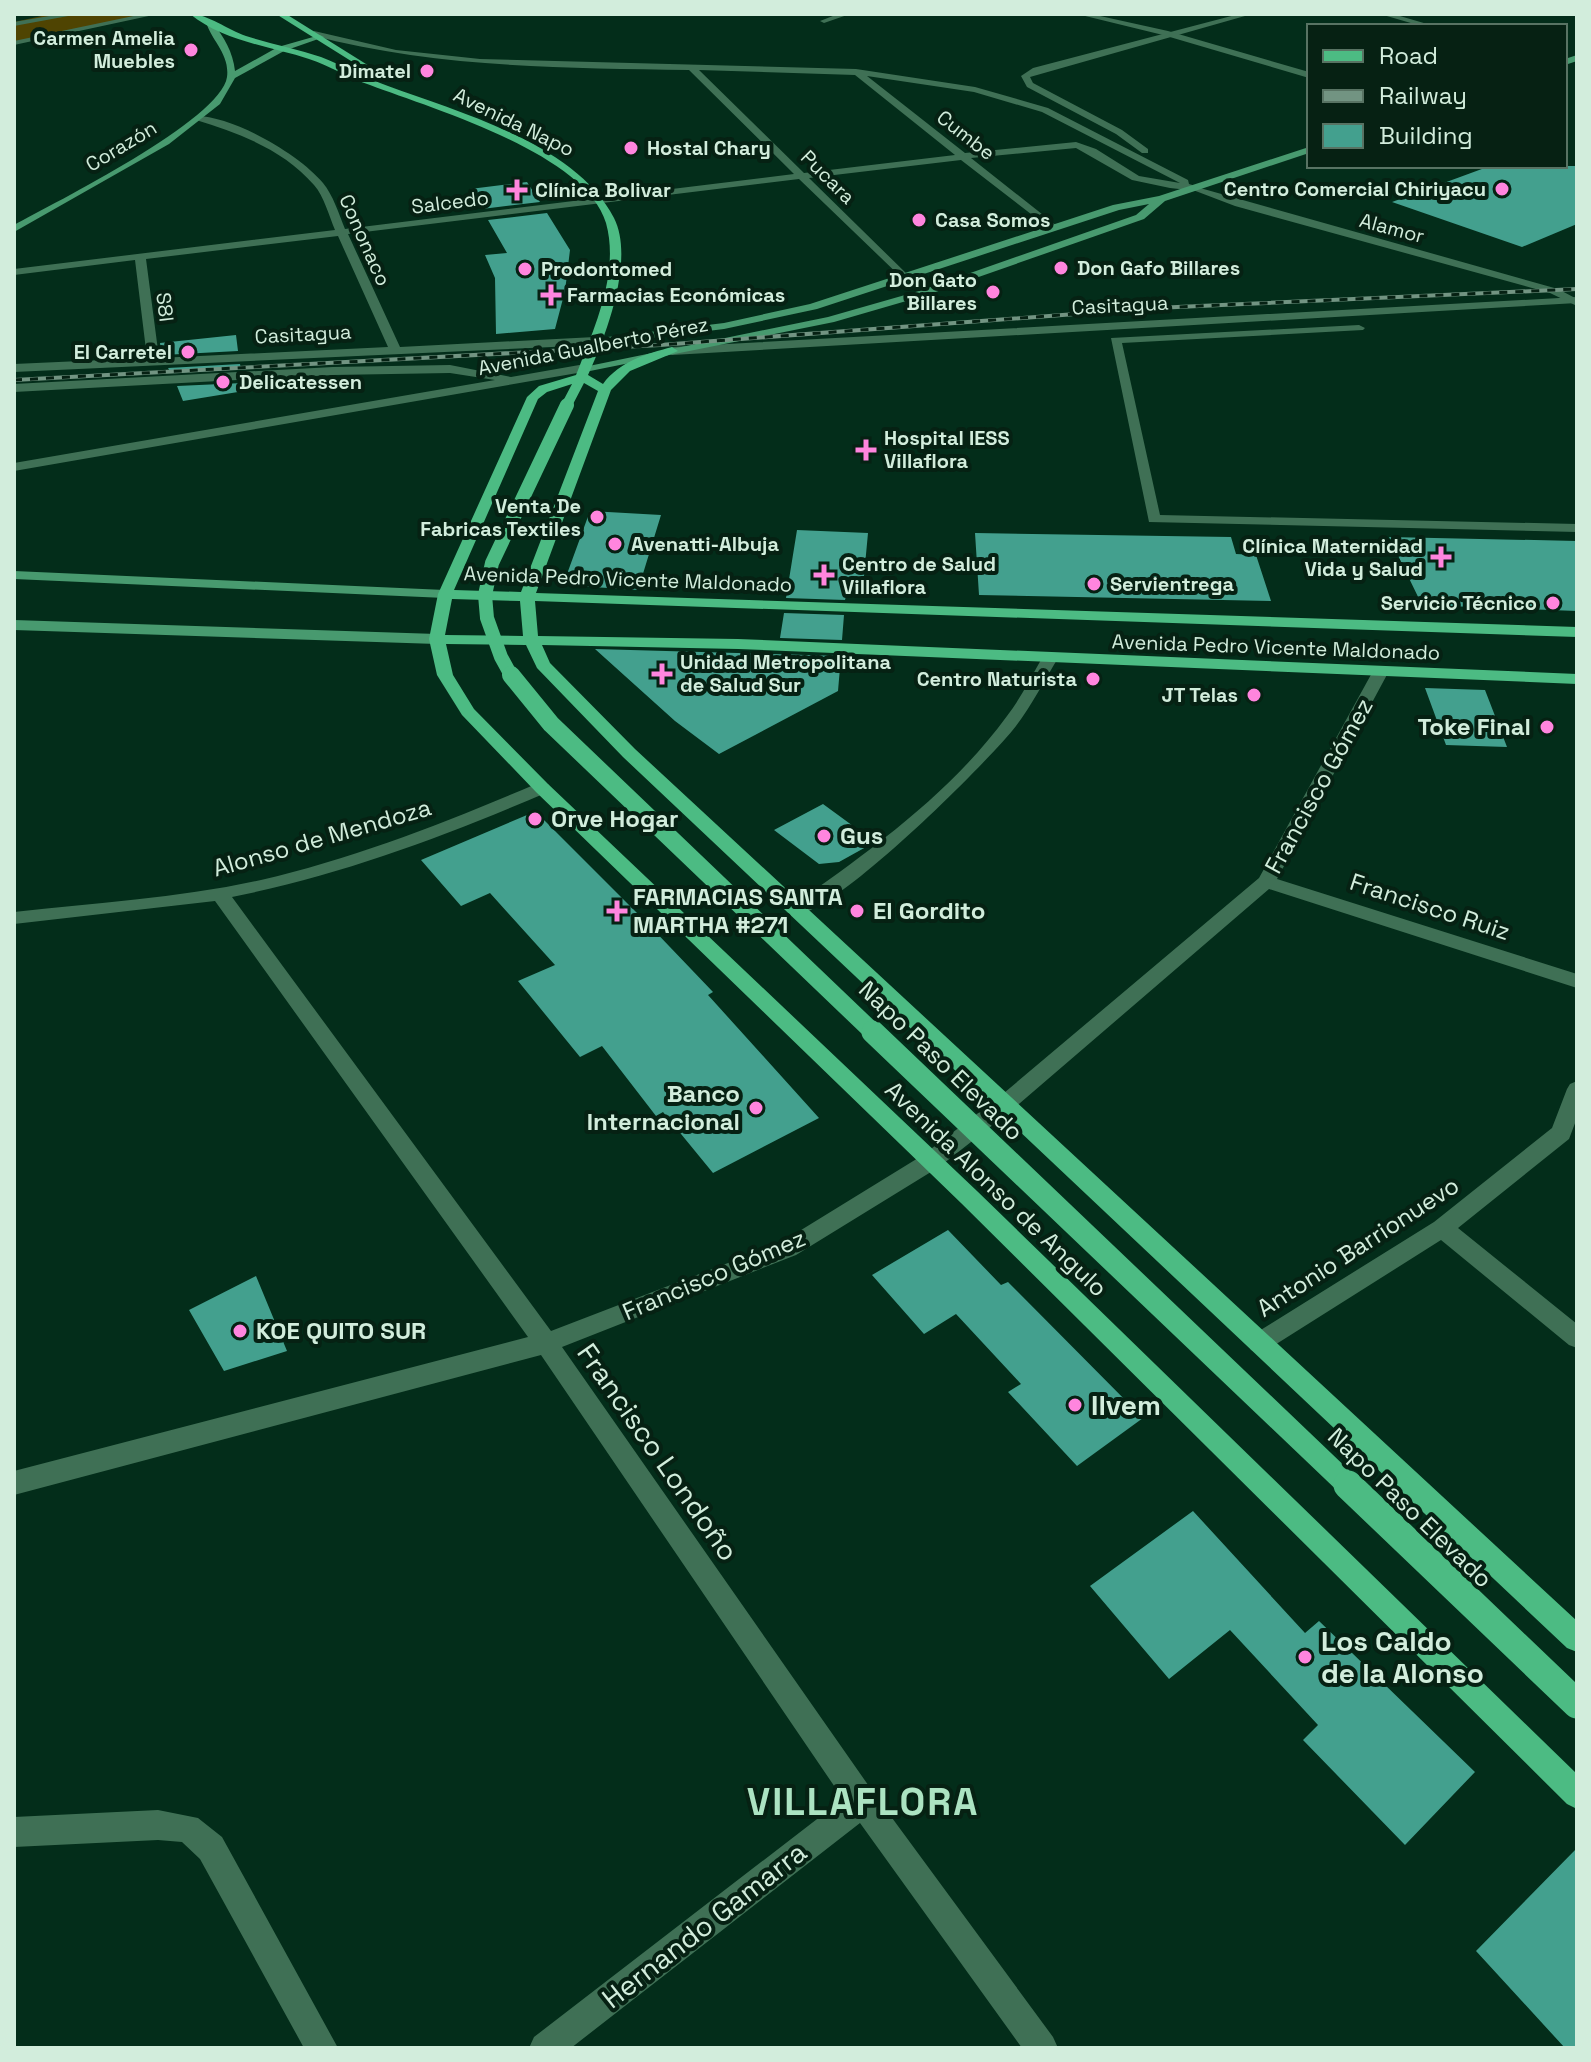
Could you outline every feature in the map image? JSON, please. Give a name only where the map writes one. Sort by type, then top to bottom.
[{"type":"main road","name":"Avenida Napo","points":[[194,14],[246,41],[318,59],[375,84],[410,94]]},
{"type":"main road","name":"Avenida Napo","points":[[280,14],[410,94],[561,164],[600,201],[610,220],[615,243],[611,280],[584,372]]},
{"type":"main road","points":[[209,24],[225,47],[231,77]]},
{"type":"main road","name":"Corazón","points":[[14,229],[143,156],[199,118],[219,101],[231,77],[281,49],[317,35]]},
{"type":"main road","name":"Avenida Gualberto Pérez","points":[[595,341],[724,326],[813,307],[906,279],[1117,207],[1161,199],[1307,151]]},
{"type":"main road","name":"Avenida Gualberto Pérez","points":[[584,372],[830,320],[923,293],[1140,217],[1161,199]]},
{"type":"main road","points":[[672,351],[627,367],[612,378],[605,390],[527,596],[531,638],[543,665],[562,687],[1577,1639]]},
{"type":"main road","points":[[445,594],[533,397],[543,389],[584,372],[605,390]]},
{"type":"main road","name":"Napo Paso Elevado","points":[[584,372],[492,563],[485,595],[492,635],[515,682],[563,735],[1577,1704]]},
{"type":"main road","name":"Avenida Pedro Vicente Maldonado","points":[[14,575],[445,594],[1577,632]]},
{"type":"main road","name":"Avenida Alonso de Angulo","points":[[445,594],[437,639],[445,675],[468,712],[542,788],[931,1161],[1577,1794]]},
{"type":"main road","name":"Avenida Pedro Vicente Maldonado","points":[[14,625],[437,639],[531,638],[738,644],[1577,679]]},
{"type":"street","points":[[14,24],[76,14],[120,21]]},
{"type":"street","points":[[14,43],[154,14]]},
{"type":"street","points":[[824,21],[846,14]]},
{"type":"street","points":[[1081,14],[1171,35],[1307,74]]},
{"type":"street","points":[[1122,14],[1279,55]]},
{"type":"street","points":[[1197,188],[1119,132],[1030,85],[1025,76],[1036,70],[1248,14]]},
{"type":"street","points":[[1384,14],[1422,24]]},
{"type":"street","points":[[317,35],[352,45],[426,58],[523,66],[856,72],[975,90],[1045,110],[1197,188]]},
{"type":"street","name":"Pucara","points":[[691,67],[906,279]]},
{"type":"street","name":"Cumbe","points":[[856,72],[1053,228]]},
{"type":"street","name":"Cononaco","points":[[199,118],[239,130],[286,155],[320,185],[395,349]]},
{"type":"street","name":"Alamor","points":[[1080,144],[1092,148],[1126,175],[1144,181],[1197,188],[1239,204],[1576,298]]},
{"type":"street","name":"Salcedo","points":[[14,272],[1080,144]]},
{"type":"street","name":"S8I","points":[[140,257],[153,361]]},
{"type":"street","name":"Casitagua","points":[[672,351],[1576,298]]},
{"type":"street","points":[[1359,328],[1115,340],[1154,519],[1577,528]]},
{"type":"street","name":"Casitagua","points":[[14,368],[595,341]]},
{"type":"street","name":"Casitagua","points":[[14,388],[333,371],[450,369],[521,381]]},
{"type":"street","name":"Avenida Gualberto Pérez","points":[[14,467],[584,372]]},
{"type":"street","points":[[799,910],[888,847],[959,783],[1012,720],[1050,658]]},
{"type":"street","name":"Francisco Gómez","points":[[14,1483],[546,1343],[788,1249],[931,1161],[1005,1104],[1266,882],[1381,671]]},
{"type":"street","name":"Alonso de Mendoza","points":[[14,918],[219,893],[384,849],[485,813],[542,788]]},
{"type":"street","name":"Francisco Ruiz","points":[[1266,882],[1577,981]]},
{"type":"street","name":"Francisco Londoño","points":[[219,893],[546,1343],[863,1802],[1042,2048]]},
{"type":"street","name":"Antonio Barrionuevo","points":[[1259,1343],[1442,1228],[1569,1139],[1577,1089]]},
{"type":"street","points":[[1442,1228],[1577,1338]]},
{"type":"street","name":"Hernando Gamarra","points":[[545,2048],[863,1802]]},
{"type":"street","points":[[14,1832],[112,1825],[188,1828],[211,1848],[322,2048]]},
{"type":"shaded area","points":[[51,14],[153,14],[14,42],[14,22]]},
{"type":"building","name":"Centro Comercial Chiriyacu","points":[[1577,166],[1577,224],[1522,247],[1392,202],[1485,168]]},
{"type":"building","points":[[527,182],[540,202],[482,209],[470,189]]},
{"type":"building","points":[[547,213],[570,250],[565,291],[555,329],[496,334],[495,278],[485,255],[507,253],[488,220]]},
{"type":"building","points":[[236,335],[238,351],[163,355],[161,351],[160,343]]},
{"type":"building","points":[[240,364],[241,369],[171,373],[168,368]]},
{"type":"building","points":[[243,383],[244,391],[183,401],[177,386]]},
{"type":"building","name":"Avenatti-Albuja","points":[[590,511],[661,515],[638,590],[563,585]]},
{"type":"building","points":[[797,530],[868,533],[862,597],[846,596],[845,600],[786,598]]},
{"type":"building","points":[[975,533],[1231,537],[1236,554],[1256,555],[1271,601],[979,595]]},
{"type":"building","points":[[1389,537],[1577,541],[1577,611],[1422,605]]},
{"type":"building","points":[[784,613],[844,615],[842,640],[780,638]]},
{"type":"building","points":[[595,649],[841,656],[838,691],[719,754],[675,721]]},
{"type":"building","points":[[1425,688],[1485,690],[1507,747],[1446,745]]},
{"type":"building","name":"Gus","points":[[823,804],[875,842],[839,862],[819,864],[774,830]]},
{"type":"building","points":[[527,815],[539,815],[647,923],[713,992],[708,995],[819,1118],[713,1173],[663,1112],[656,1116],[602,1046],[580,1057],[518,981],[555,965],[490,893],[461,906],[421,860]]},
{"type":"building","points":[[948,1230],[1001,1285],[1008,1282],[1143,1418],[1077,1466],[1008,1392],[1021,1384],[956,1314],[924,1334],[872,1275]]},
{"type":"building","name":"KOE QUITO SUR","points":[[256,1276],[287,1351],[224,1371],[189,1310]]},
{"type":"building","points":[[1193,1511],[1305,1633],[1319,1621],[1475,1772],[1405,1845],[1303,1740],[1318,1725],[1230,1630],[1169,1679],[1090,1586]]},
{"type":"building","points":[[1577,1848],[1577,2048],[1565,2048],[1476,1951]]},
{"type":"railway","points":[[14,380],[660,345],[1155,308],[1577,289]]},
{"type":"place","name":"Carmen Amelia Muebles","points":[[191,50]]},
{"type":"place","name":"Dimatel","points":[[427,71]]},
{"type":"place","name":"Hostal Chary","points":[[631,148]]},
{"type":"place","name":"Centro Comercial Chiriyacu","points":[[1502,189]]},
{"type":"place","name":"Clínica Bolivar","points":[[517,190]]},
{"type":"place","name":"Casa Somos","points":[[919,220]]},
{"type":"place","name":"Don Gafo Billares","points":[[1061,268]]},
{"type":"place","name":"Prodontomed","points":[[525,269]]},
{"type":"place","name":"Don Gato Billares","points":[[993,292]]},
{"type":"place","name":"Farmacias Económicas","points":[[551,295]]},
{"type":"place","name":"El Carretel","points":[[188,352]]},
{"type":"place","name":"Delicatessen","points":[[223,382]]},
{"type":"place","name":"Hospital IESS Villaflora","points":[[866,450]]},
{"type":"place","name":"Venta De Fabricas Textiles","points":[[597,517]]},
{"type":"place","name":"Avenatti-Albuja","points":[[615,544]]},
{"type":"place","name":"Clínica Maternidad Vida y Salud","points":[[1441,557]]},
{"type":"place","name":"Centro de Salud Villaflora","points":[[824,575]]},
{"type":"place","name":"Servientrega","points":[[1094,584]]},
{"type":"place","name":"Servicio Técnico","points":[[1553,603]]},
{"type":"place","name":"Unidad Metropolitana de Salud Sur","points":[[662,674]]},
{"type":"place","name":"Centro Naturista","points":[[1093,679]]},
{"type":"place","name":"JT Telas","points":[[1254,695]]},
{"type":"place","name":"Toke Final","points":[[1547,727]]},
{"type":"place","name":"Orve Hogar","points":[[535,819]]},
{"type":"place","name":"Gus","points":[[824,836]]},
{"type":"place","name":"FARMACIAS SANTA MARTHA #271","points":[[617,911]]},
{"type":"place","name":"El Gordito","points":[[857,911]]},
{"type":"place","name":"Banco Internacional","points":[[756,1108]]},
{"type":"place","name":"KOE QUITO SUR","points":[[240,1331]]},
{"type":"place","name":"Ilvem","points":[[1075,1405]]},
{"type":"place","name":"Los Caldo de la Alonso","points":[[1305,1657]]},
{"type":"district","name":"VILLAFLORA","points":[[863,1802]]}]
